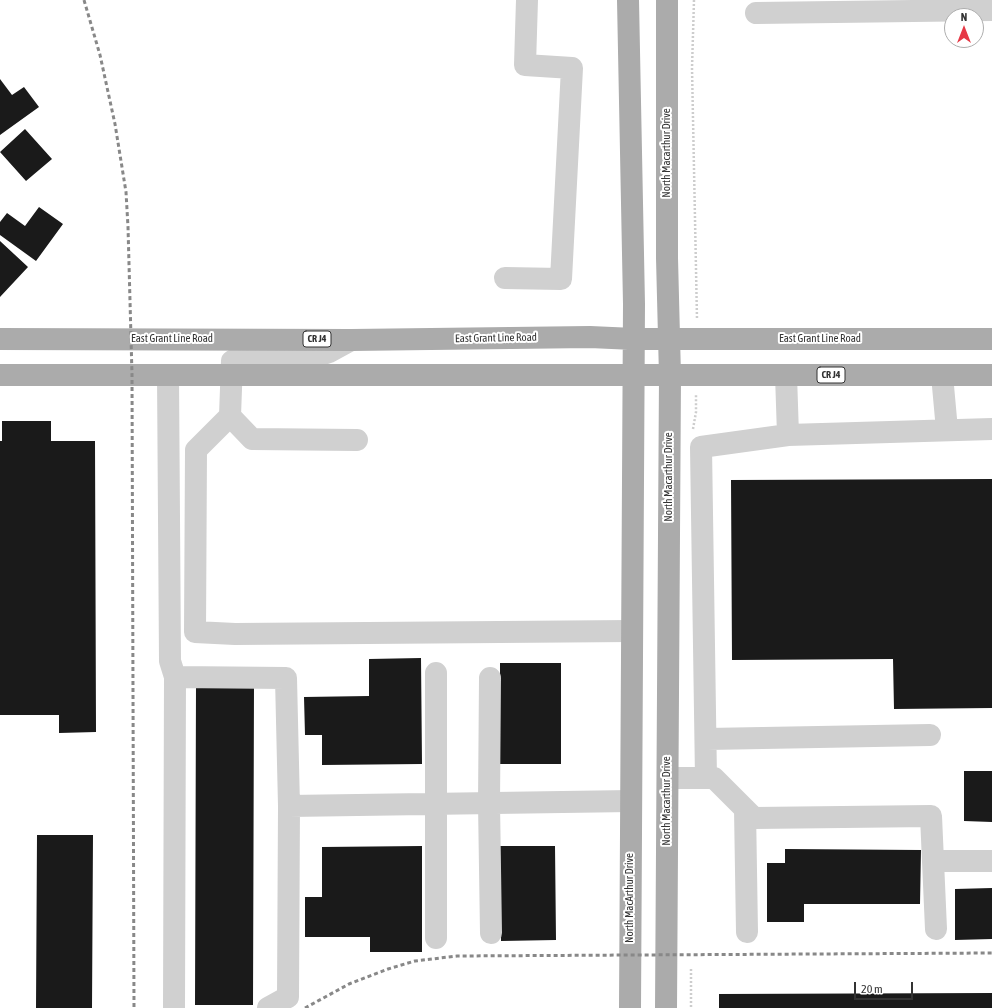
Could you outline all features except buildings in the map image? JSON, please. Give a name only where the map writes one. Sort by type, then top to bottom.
[{"type":"main road","points":[[628,0],[634,339],[631,794]]},
{"type":"main road","name":"North Macarthur Drive","points":[[666,1008],[670,376],[667,258],[667,0]]},
{"type":"main road","name":"East Grant Line Road","points":[[0,339],[351,340],[582,337],[634,339],[992,339]]},
{"type":"main road","name":"CR J4","points":[[0,375],[992,375]]},
{"type":"main road","name":"North MacArthur Drive","points":[[630,1008],[631,794]]},
{"type":"lane","points":[[505,278],[561,279],[572,68],[525,65],[527,0]]},
{"type":"lane","points":[[756,13],[992,10]]},
{"type":"lane","points":[[351,340],[329,352],[320,355],[240,356],[232,361],[230,416],[196,450],[195,632],[242,634],[632,631]]},
{"type":"lane","points":[[168,375],[170,661],[175,677],[174,1008]]},
{"type":"lane","points":[[786,375],[788,435]]},
{"type":"lane","points":[[942,375],[947,430]]},
{"type":"lane","points":[[230,416],[252,439],[357,440]]},
{"type":"lane","points":[[706,778],[707,739],[701,447],[788,435],[992,429]]},
{"type":"lane","points":[[436,673],[436,938]]},
{"type":"lane","points":[[175,677],[286,678],[289,806],[288,997],[268,1008]]},
{"type":"lane","points":[[490,678],[489,803],[491,933]]},
{"type":"lane","points":[[707,739],[930,735]]},
{"type":"lane","points":[[668,778],[714,778],[754,818],[931,816],[936,929]]},
{"type":"lane","points":[[289,806],[489,803],[631,794]]},
{"type":"lane","points":[[745,809],[747,932]]},
{"type":"lane","points":[[933,862],[992,861]]},
{"type":"path","points":[[694,0],[692,68],[693,164],[696,205],[697,339]]},
{"type":"path","points":[[696,376],[696,412],[692,435],[701,447]]},
{"type":"path","points":[[691,969],[691,1008]]},
{"type":"railway","points":[[84,0],[100,55],[115,124],[126,192],[128,227],[132,375],[134,1008]]},
{"type":"railway","points":[[305,1008],[349,984],[388,969],[415,961],[457,956],[992,953]]}]
